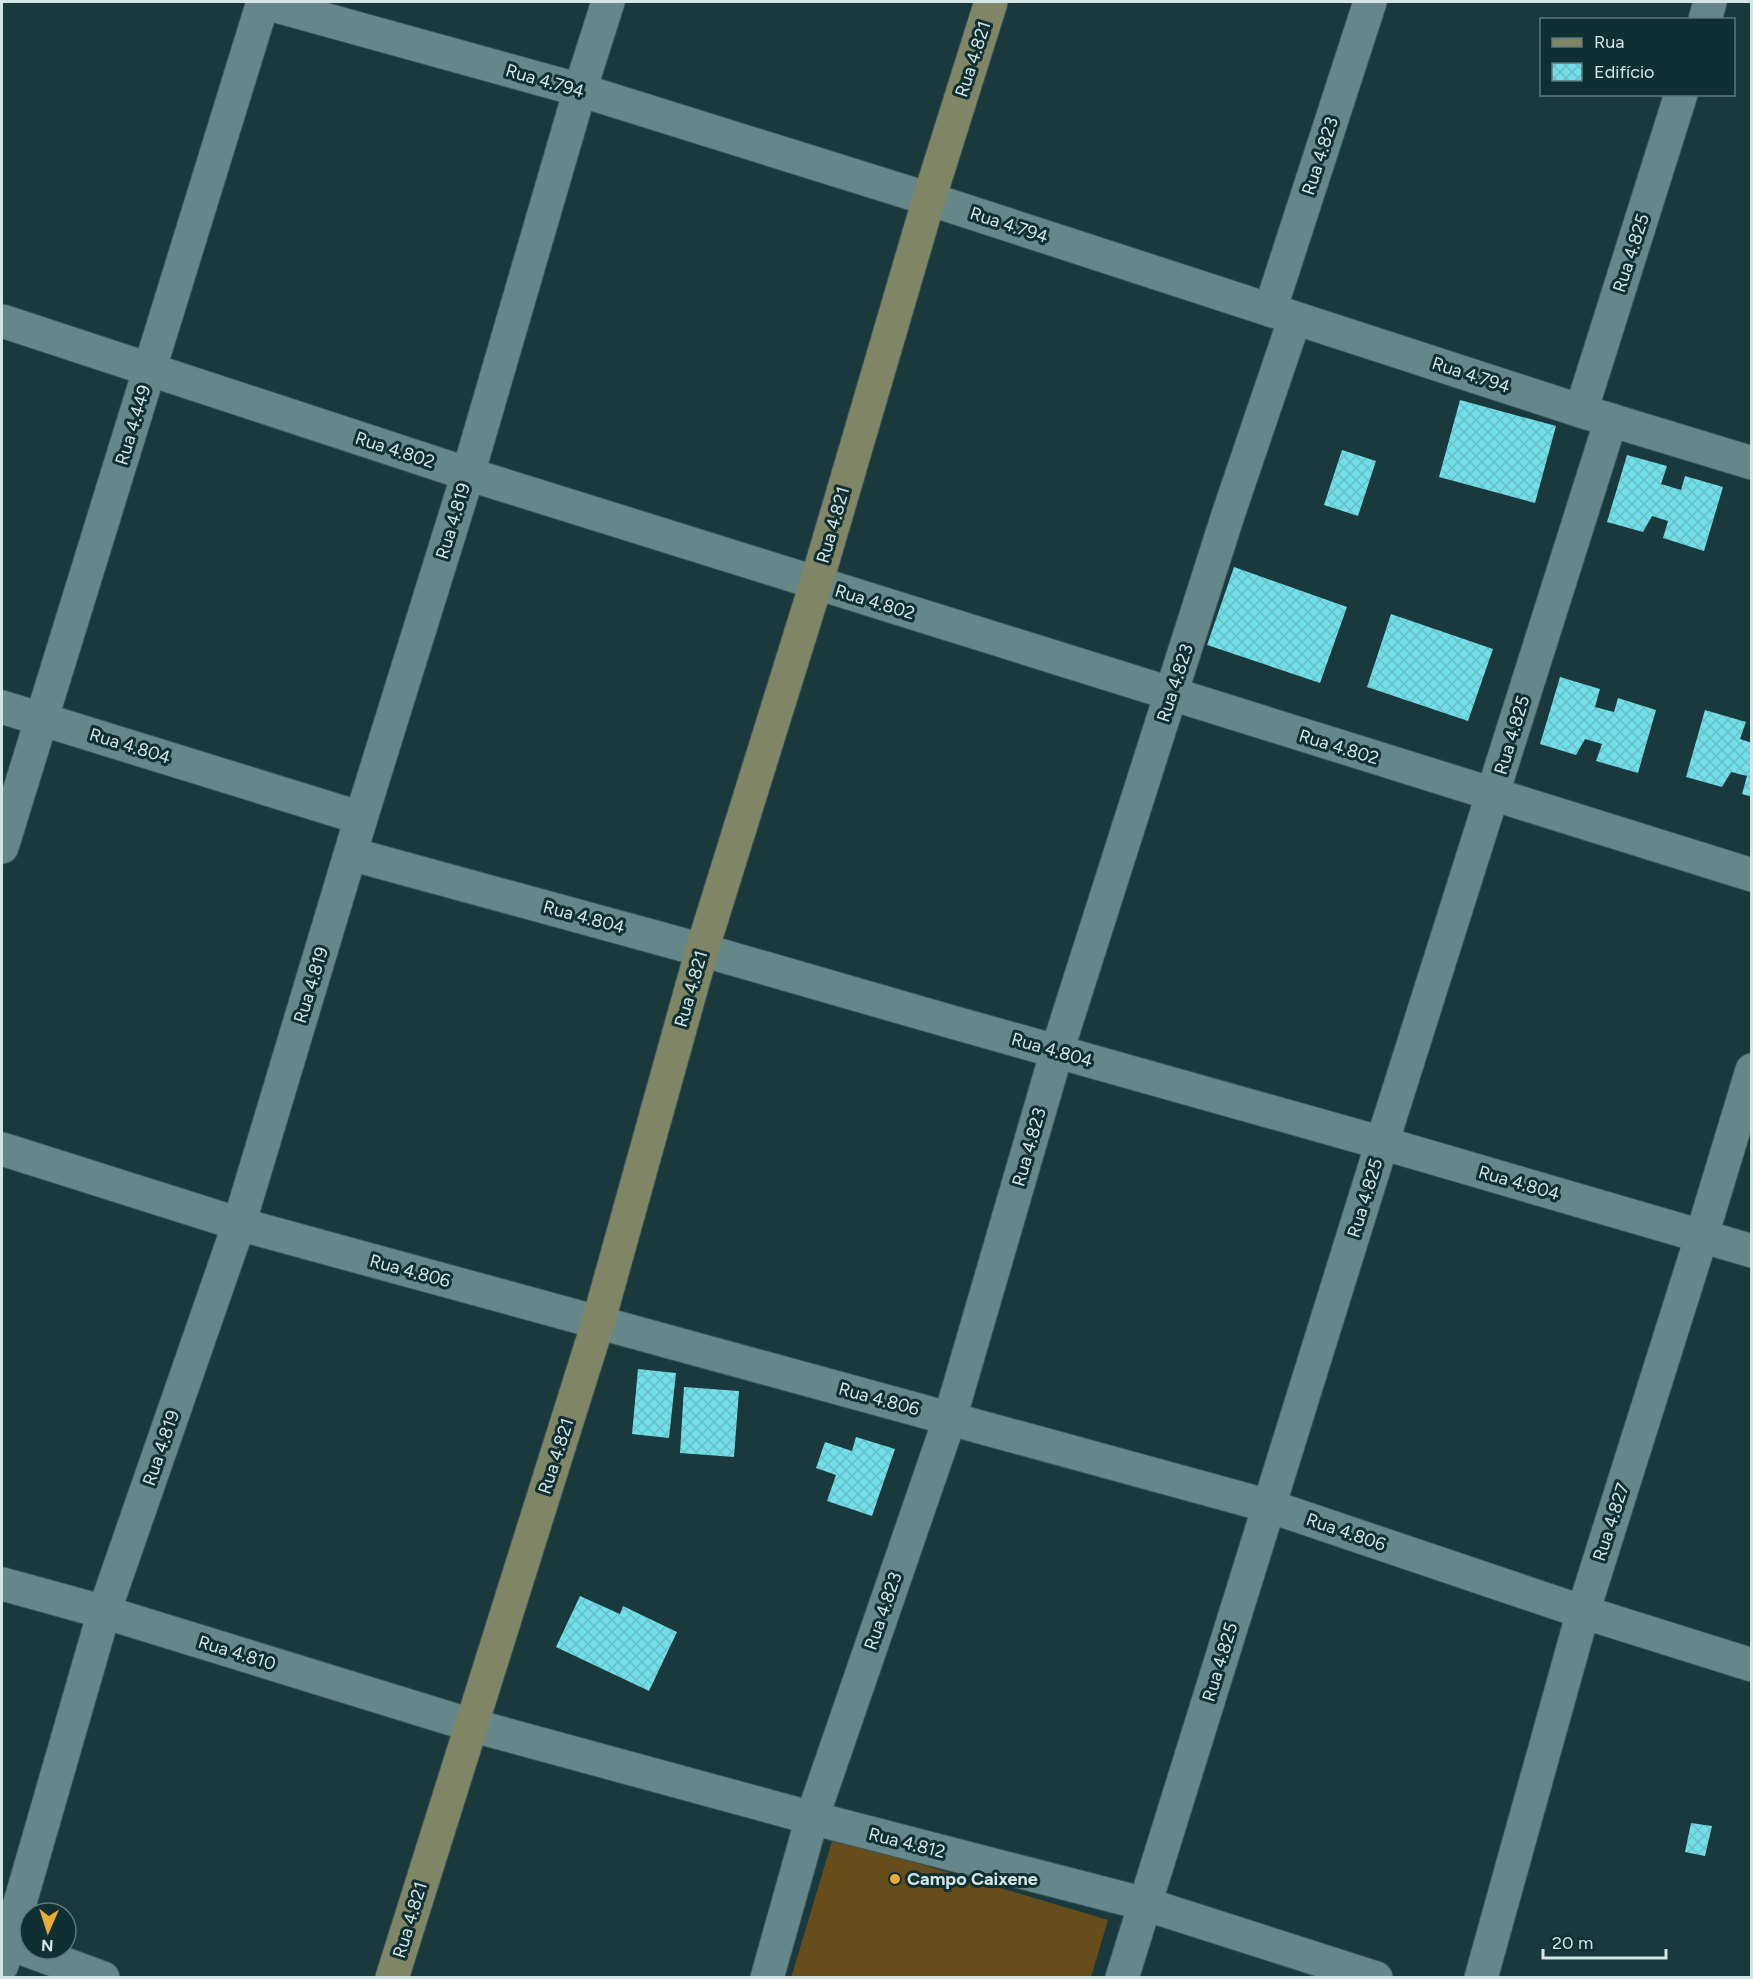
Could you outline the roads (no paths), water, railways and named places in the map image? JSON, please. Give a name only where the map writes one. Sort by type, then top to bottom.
[{"type":"street","name":"Rua 4.794","points":[[263,2],[580,90],[928,198],[1596,415],[1752,463]]},
{"type":"street","name":"Rua 4.449","points":[[2,847],[263,2]]},
{"type":"street","name":"Rua 4.819","points":[[4,1950],[104,1612],[239,1224],[361,818],[468,474],[580,90],[608,2]]},
{"type":"street","name":"Rua 4.821","points":[[392,1977],[598,1323],[702,950],[816,584],[928,198],[991,2]]},
{"type":"street","name":"Rua 4.823","points":[[767,1977],[812,1818],[950,1418],[1057,1051],[1228,515],[1370,2]]},
{"type":"street","points":[[1706,18],[1710,2]]},
{"type":"street","name":"Rua 4.825","points":[[1122,1977],[1382,1143],[1494,794],[1680,96]]},
{"type":"street","name":"Rua 4.802","points":[[2,321],[468,474],[1752,875]]},
{"type":"street","name":"Rua 4.804","points":[[2,707],[361,818]]},
{"type":"street","name":"Rua 4.804","points":[[351,854],[702,950],[1382,1143],[1752,1251]]},
{"type":"street","name":"Rua 4.827","points":[[1481,1977],[1583,1612],[1752,1070]]},
{"type":"street","name":"Rua 4.806","points":[[2,1149],[239,1224],[1269,1506],[1583,1612],[1752,1665]]},
{"type":"street","name":"Rua 4.810","points":[[2,1584],[104,1612],[471,1725]]},
{"type":"street","name":"Rua 4.812","points":[[471,1725],[812,1818],[1145,1904],[1376,1977]]},
{"type":"street","points":[[4,1950],[103,1977]]},
{"type":"place","name":"Campo Caixene","points":[[895,1879]]}]
